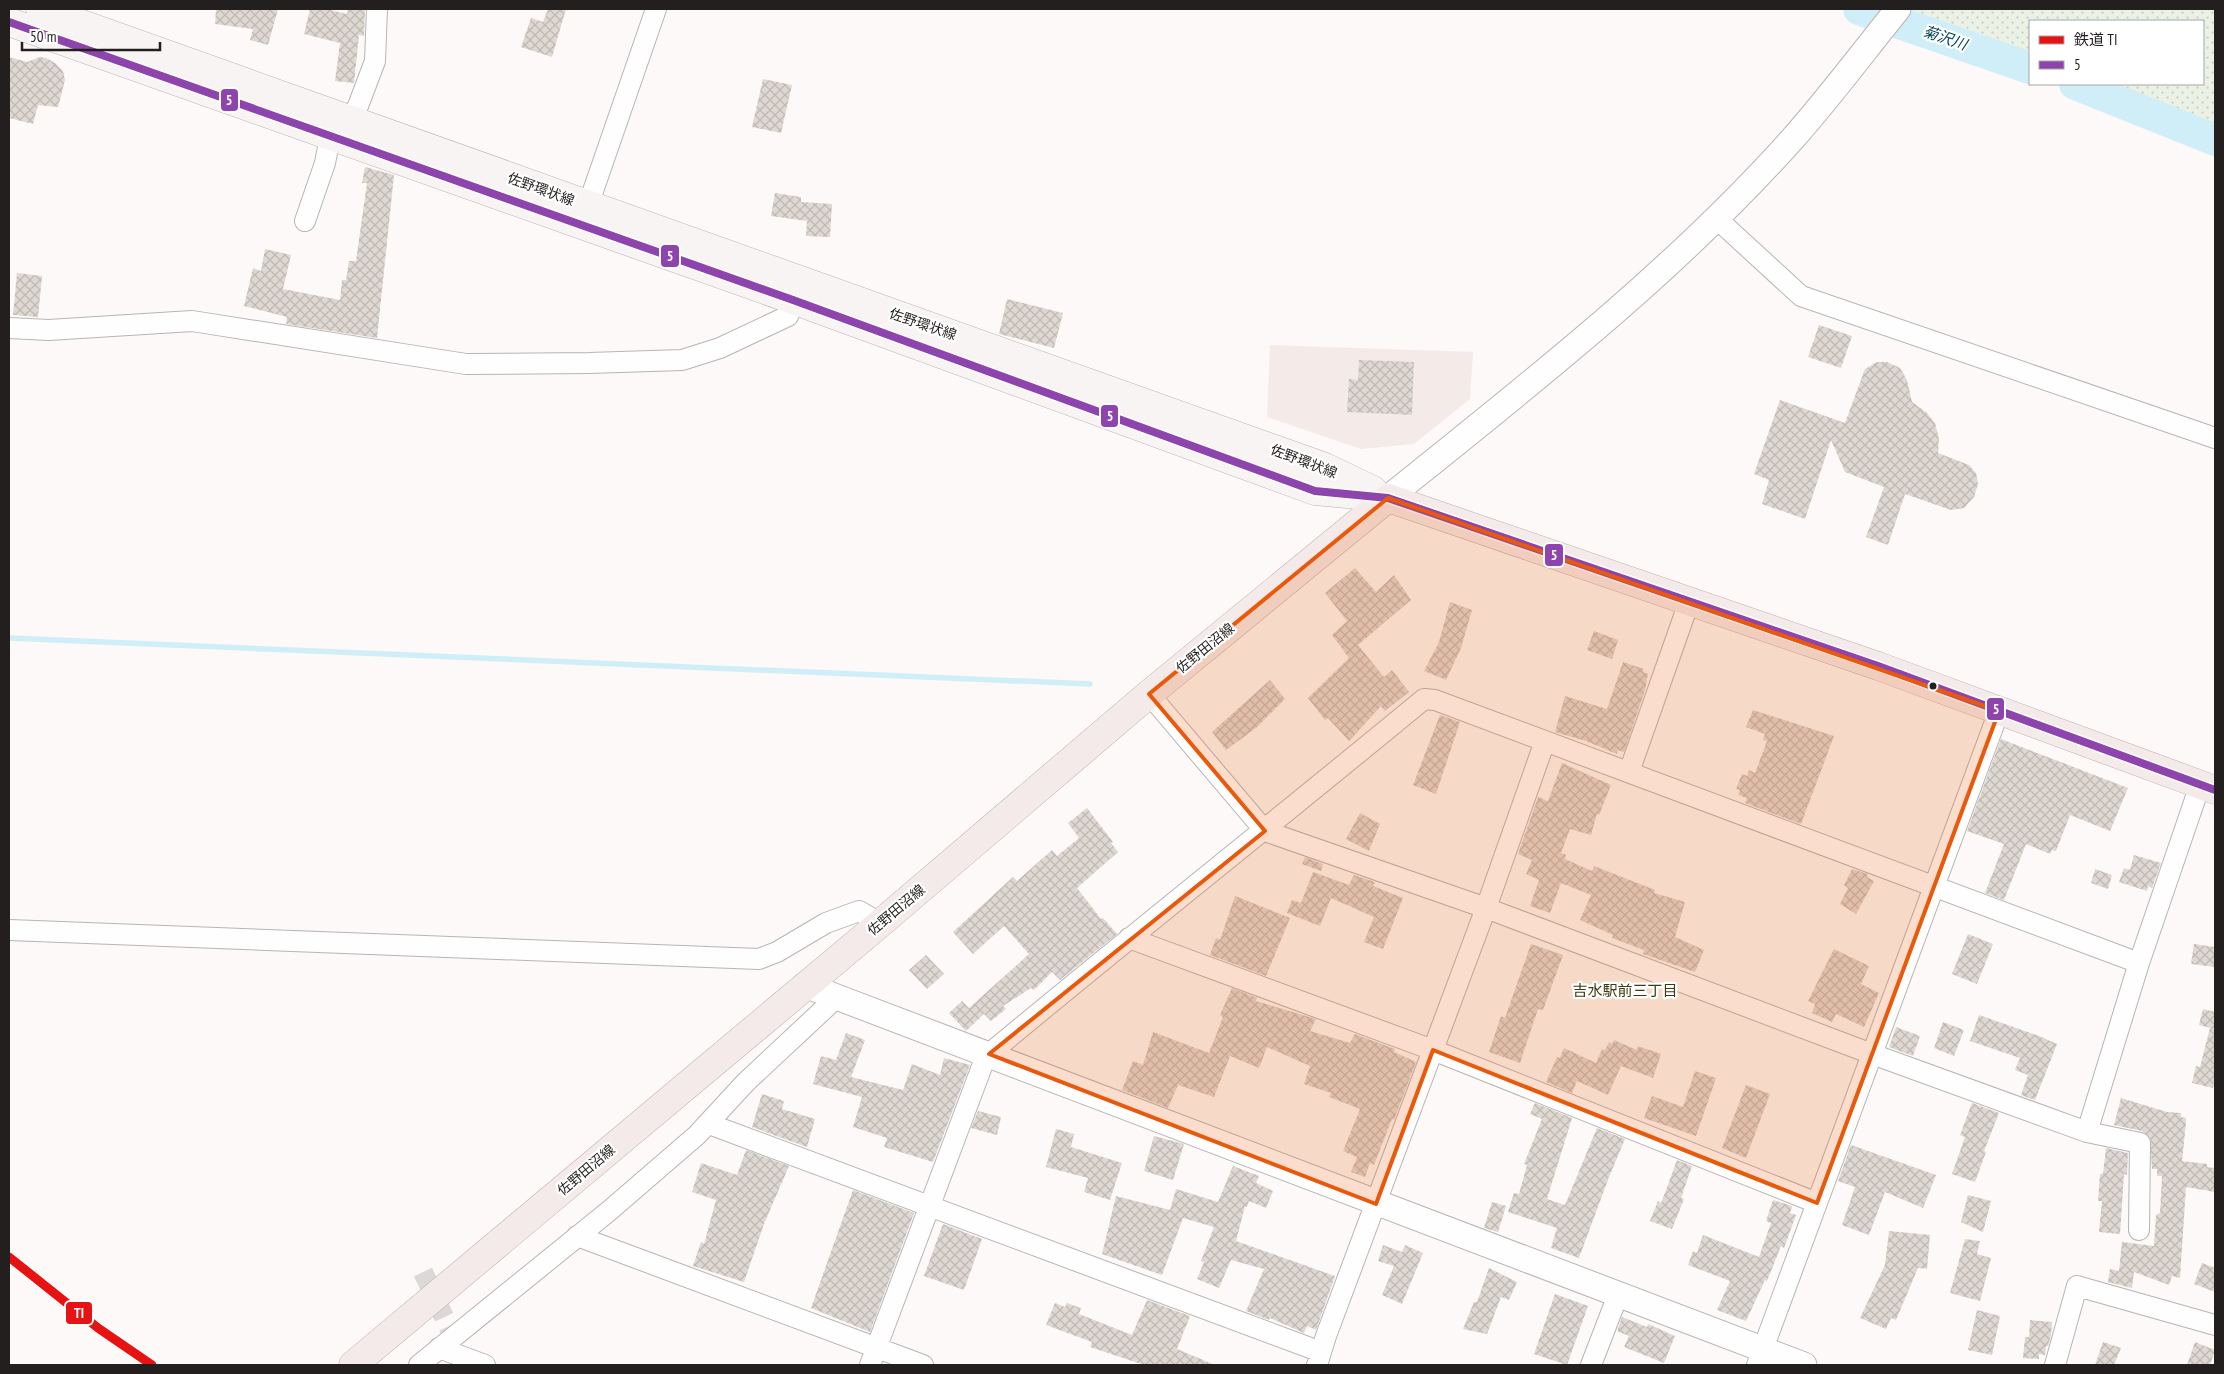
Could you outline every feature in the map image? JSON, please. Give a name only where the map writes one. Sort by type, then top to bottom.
[{"type":"main road","name":"佐野環状線","points":[[40,9],[340,128]]},
{"type":"main road","name":"佐野環状線","points":[[9,22],[340,128],[796,290],[1315,491],[1388,498]]},
{"type":"main road","points":[[1388,498],[1878,666],[2208,788]]},
{"type":"main road","name":"佐野田沼線","points":[[353,1365],[880,923],[1149,694],[1388,498]]},
{"type":"street","points":[[305,221],[340,128],[358,106],[375,61],[377,9]]},
{"type":"street","points":[[585,215],[656,9]]},
{"type":"street","points":[[1388,498],[1568,353],[1716,218],[1796,135],[1898,9]]},
{"type":"street","points":[[1716,218],[1801,296],[2215,438]]},
{"type":"street","points":[[9,328],[49,330],[192,321],[466,364],[608,363],[682,360],[720,348],[788,316],[796,290]]},
{"type":"street","points":[[1629,772],[1689,602]]},
{"type":"street","points":[[1149,694],[1265,831],[1486,908],[1872,1054],[2087,1132],[2140,1143],[2139,1230]]},
{"type":"street","points":[[873,1356],[988,1054],[1129,938],[1265,831],[1424,699],[1436,700],[1545,740],[2139,963]]},
{"type":"street","points":[[1760,1358],[2000,711]]},
{"type":"street","points":[[709,1124],[930,1206],[1319,1359],[1486,908],[1545,740]]},
{"type":"street","points":[[2087,1132],[2139,963],[2208,788]]},
{"type":"street","points":[[9,930],[759,959],[777,952],[826,923],[859,911],[880,923]]},
{"type":"street","points":[[1129,938],[1433,1050],[1817,1203]]},
{"type":"street","points":[[805,985],[1618,1295],[1760,1358],[1804,1365]]},
{"type":"street","points":[[419,1365],[448,1338],[577,1236],[709,1124],[746,1082],[837,997]]},
{"type":"street","points":[[577,1236],[873,1356],[923,1365]]},
{"type":"street","points":[[2055,1365],[2077,1286],[2215,1325]]},
{"type":"street","points":[[1592,1365],[1618,1295]]},
{"type":"street","points":[[448,1338],[485,1365]]},
{"type":"highlighted area","points":[[1388,498],[1999,711],[1817,1203],[1433,1050],[1376,1204],[989,1054],[1265,831],[1149,694]]},
{"type":"shaded area","points":[[1908,9],[2215,9],[2215,135],[2081,85],[2204,85],[2204,20],[2029,20],[2029,63]]},
{"type":"shaded area","points":[[1270,345],[1473,352],[1470,399],[1414,444],[1361,449],[1267,417]]},
{"type":"building","points":[[216,9],[278,9],[268,45],[250,40],[253,29],[215,24]]},
{"type":"building","points":[[310,9],[326,9],[347,14],[348,9],[365,9],[364,36],[359,35],[354,83],[335,81],[340,43],[304,34]]},
{"type":"building","points":[[548,9],[566,9],[552,57],[521,47],[531,18],[543,22]]},
{"type":"building","points":[[9,57],[27,62],[40,57],[46,58],[63,71],[65,80],[58,107],[38,105],[33,124],[9,118]]},
{"type":"building","points":[[763,79],[792,85],[781,133],[752,127]]},
{"type":"building","points":[[365,167],[394,175],[377,338],[286,324],[287,317],[244,306],[253,268],[261,271],[265,249],[291,255],[283,289],[340,300],[342,280],[346,280],[349,261],[356,261],[367,183],[362,183]]},
{"type":"building","points":[[775,193],[801,197],[801,202],[832,204],[830,237],[806,236],[807,221],[771,216]]},
{"type":"building","points":[[17,273],[42,276],[38,317],[13,315]]},
{"type":"building","points":[[1007,299],[1063,313],[1054,348],[999,334]]},
{"type":"building","points":[[1819,325],[1852,336],[1841,368],[1808,357]]},
{"type":"building","points":[[1359,360],[1414,362],[1412,415],[1347,412],[1349,379],[1358,380]]},
{"type":"building","points":[[1877,362],[1887,362],[1900,368],[1907,380],[1912,402],[1926,412],[1935,423],[1939,439],[1938,453],[1969,465],[1976,473],[1978,484],[1974,497],[1964,508],[1951,510],[1905,494],[1888,545],[1866,537],[1884,487],[1845,472],[1831,440],[1805,519],[1762,504],[1769,480],[1754,474],[1780,400],[1845,423],[1865,369]]},
{"type":"building","points":[[1355,568],[1376,592],[1394,575],[1411,600],[1358,645],[1384,677],[1392,670],[1409,692],[1385,711],[1381,706],[1349,741],[1328,718],[1325,720],[1308,698],[1349,658],[1332,635],[1347,621],[1325,593]]},
{"type":"building","points":[[1450,602],[1472,610],[1461,648],[1446,680],[1424,671],[1439,642]]},
{"type":"building","points":[[1594,631],[1618,640],[1612,659],[1587,650]]},
{"type":"building","points":[[1623,662],[1644,669],[1643,672],[1648,674],[1645,690],[1624,752],[1618,750],[1617,754],[1586,741],[1555,732],[1565,696],[1607,709]]},
{"type":"building","points":[[1270,680],[1285,699],[1256,728],[1226,750],[1212,732]]},
{"type":"building","points":[[1753,710],[1834,736],[1801,824],[1745,803],[1747,798],[1738,795],[1740,790],[1736,789],[1742,774],[1747,776],[1749,770],[1755,773],[1767,741],[1763,740],[1765,734],[1746,727]]},
{"type":"building","points":[[1440,715],[1460,722],[1436,794],[1413,785]]},
{"type":"building","points":[[2001,739],[2128,788],[2110,831],[2070,815],[2056,851],[2052,850],[2050,854],[2026,844],[2004,900],[1985,893],[2004,844],[1967,831]]},
{"type":"building","points":[[1562,763],[1611,785],[1599,815],[1597,814],[1591,835],[1570,829],[1561,853],[1566,855],[1565,859],[1592,871],[1594,866],[1655,890],[1654,893],[1685,902],[1675,937],[1704,950],[1695,972],[1643,954],[1644,950],[1612,938],[1613,935],[1580,920],[1591,895],[1561,883],[1550,913],[1530,906],[1539,880],[1526,874],[1532,860],[1518,854],[1538,797],[1548,801]]},
{"type":"building","points":[[1087,808],[1113,842],[1111,843],[1118,852],[1077,888],[1101,919],[1103,918],[1117,934],[1060,980],[1052,972],[1034,990],[1031,988],[1003,1006],[1006,1009],[991,1021],[984,1014],[966,1031],[949,1013],[962,1001],[969,1008],[1029,954],[1004,926],[973,954],[953,932],[1013,877],[1017,881],[1052,850],[1057,856],[1079,838],[1068,823]]},
{"type":"building","points":[[1360,813],[1380,824],[1369,851],[1346,839]]},
{"type":"building","points":[[2134,855],[2161,863],[2152,888],[2148,886],[2147,891],[2119,882],[2124,868],[2130,870]]},
{"type":"building","points":[[1305,857],[1323,864],[1321,871],[1302,864]]},
{"type":"building","points":[[1852,869],[1868,874],[1867,877],[1874,881],[1856,914],[1840,904],[1848,888],[1844,885]]},
{"type":"building","points":[[2095,869],[2112,875],[2108,889],[2091,883]]},
{"type":"building","points":[[1313,872],[1349,885],[1354,875],[1375,882],[1373,886],[1403,898],[1383,949],[1364,942],[1374,917],[1331,898],[1320,926],[1287,913],[1292,900],[1301,903]]},
{"type":"building","points":[[1235,896],[1290,918],[1266,976],[1210,955],[1216,938],[1220,940]]},
{"type":"building","points":[[1968,934],[1993,944],[1977,984],[1952,974]]},
{"type":"building","points":[[1531,944],[1563,955],[1543,1010],[1538,1009],[1520,1063],[1489,1052],[1501,1016],[1505,1018]]},
{"type":"building","points":[[2194,944],[2215,947],[2215,967],[2191,964]]},
{"type":"building","points":[[1834,949],[1869,966],[1861,984],[1879,993],[1864,1027],[1836,1014],[1832,1022],[1812,1013],[1815,1004],[1808,1001]]},
{"type":"building","points":[[926,955],[944,974],[927,989],[909,970]]},
{"type":"building","points":[[1232,988],[1257,998],[1256,1001],[1316,1019],[1310,1031],[1350,1043],[1355,1034],[1395,1049],[1394,1052],[1416,1062],[1394,1120],[1392,1119],[1374,1165],[1370,1163],[1365,1177],[1351,1172],[1357,1157],[1343,1151],[1360,1109],[1329,1097],[1331,1093],[1304,1084],[1310,1066],[1267,1047],[1259,1068],[1230,1056],[1214,1097],[1178,1085],[1168,1108],[1122,1090],[1133,1061],[1143,1065],[1153,1032],[1209,1053],[1223,1017],[1220,1015]]},
{"type":"building","points":[[2203,1009],[2215,1012],[2215,1029],[2199,1025]]},
{"type":"building","points":[[1979,1015],[2057,1044],[2035,1100],[2021,1095],[2028,1075],[2015,1070],[2020,1058],[1970,1041]]},
{"type":"building","points":[[1943,1022],[1964,1030],[1954,1056],[1934,1048]]},
{"type":"building","points":[[1896,1027],[1920,1036],[1913,1056],[1889,1047]]},
{"type":"building","points":[[2210,1028],[2215,1029],[2215,1078],[2213,1088],[2192,1083],[2196,1066],[2200,1067]]},
{"type":"building","points":[[846,1033],[865,1040],[851,1077],[903,1090],[912,1064],[940,1075],[944,1058],[970,1065],[933,1162],[884,1147],[887,1138],[853,1127],[862,1097],[813,1084],[821,1056],[836,1060]]},
{"type":"building","points":[[1614,1040],[1637,1050],[1638,1046],[1661,1054],[1653,1078],[1621,1066],[1608,1095],[1577,1081],[1572,1093],[1546,1082],[1557,1057],[1560,1058],[1564,1048],[1596,1063],[1602,1049],[1605,1050],[1609,1042],[1612,1044]]},
{"type":"building","points":[[1695,1071],[1716,1078],[1696,1136],[1644,1118],[1652,1096],[1683,1107]]},
{"type":"building","points":[[1746,1085],[1770,1094],[1746,1158],[1722,1148]]},
{"type":"building","points":[[762,1094],[784,1101],[782,1109],[815,1119],[807,1147],[752,1127]]},
{"type":"building","points":[[2121,1098],[2167,1112],[2181,1113],[2181,1117],[2186,1118],[2182,1161],[2207,1164],[2207,1167],[2215,1168],[2215,1192],[2186,1187],[2180,1278],[2172,1276],[2169,1285],[2134,1272],[2132,1288],[2108,1282],[2110,1269],[2119,1271],[2122,1242],[2154,1246],[2156,1215],[2160,1213],[2162,1176],[2157,1176],[2157,1169],[2152,1169],[2150,1138],[2142,1131],[2114,1125]]},
{"type":"building","points":[[1535,1103],[1572,1118],[1547,1199],[1565,1205],[1597,1128],[1625,1139],[1579,1258],[1551,1248],[1557,1228],[1508,1212],[1514,1193],[1519,1194],[1527,1165],[1524,1164],[1542,1119],[1530,1114]]},
{"type":"building","points":[[1972,1103],[1999,1113],[1984,1151],[1986,1152],[1975,1182],[1952,1174],[1965,1137],[1960,1135]]},
{"type":"building","points":[[978,1111],[1001,1117],[997,1135],[971,1128]]},
{"type":"building","points":[[1056,1129],[1074,1134],[1071,1147],[1122,1163],[1110,1200],[1084,1192],[1088,1178],[1046,1167]]},
{"type":"building","points":[[1154,1136],[1184,1144],[1173,1180],[1144,1171]]},
{"type":"building","points":[[1851,1145],[1936,1175],[1923,1208],[1885,1192],[1869,1235],[1842,1225],[1855,1187],[1838,1181]]},
{"type":"building","points":[[2106,1148],[2128,1153],[2127,1175],[2124,1174],[2120,1234],[2099,1232],[2102,1201],[2098,1201],[2100,1174],[2103,1174]]},
{"type":"building","points":[[746,1150],[789,1166],[764,1224],[744,1282],[693,1266],[701,1242],[704,1244],[716,1200],[692,1192],[701,1163],[737,1175]]},
{"type":"building","points":[[1677,1160],[1692,1166],[1681,1198],[1684,1199],[1672,1229],[1650,1221],[1658,1201],[1661,1203]]},
{"type":"building","points":[[1233,1166],[1259,1176],[1256,1183],[1273,1191],[1266,1208],[1249,1201],[1247,1207],[1245,1206],[1236,1241],[1335,1276],[1316,1330],[1307,1326],[1304,1333],[1270,1318],[1269,1320],[1246,1311],[1264,1269],[1231,1260],[1219,1288],[1197,1279],[1204,1262],[1201,1261],[1214,1227],[1183,1218],[1162,1275],[1102,1254],[1116,1196],[1170,1210],[1176,1189],[1218,1202]]},
{"type":"building","points":[[853,1190],[914,1213],[870,1332],[811,1308]]},
{"type":"building","points":[[1968,1195],[1991,1201],[1983,1232],[1961,1222]]},
{"type":"building","points":[[1773,1200],[1792,1206],[1790,1213],[1796,1215],[1784,1248],[1781,1246],[1767,1281],[1765,1280],[1746,1321],[1717,1310],[1730,1281],[1688,1265],[1693,1251],[1697,1253],[1703,1235],[1759,1257],[1771,1223],[1766,1221]]},
{"type":"building","points":[[1492,1202],[1506,1206],[1498,1232],[1484,1228]]},
{"type":"building","points":[[943,1224],[982,1239],[964,1290],[924,1276]]},
{"type":"building","points":[[1889,1231],[1930,1235],[1927,1269],[1918,1268],[1896,1320],[1891,1318],[1886,1329],[1860,1318],[1885,1265]]},
{"type":"building","points":[[1965,1239],[1980,1241],[1977,1254],[1991,1258],[1980,1301],[1950,1293]]},
{"type":"building","points":[[1383,1245],[1402,1252],[1405,1245],[1423,1253],[1402,1304],[1382,1295],[1394,1266],[1378,1261]]},
{"type":"building","points":[[2202,1263],[2215,1268],[2215,1292],[2194,1284]]},
{"type":"building","points":[[1489,1268],[1517,1282],[1509,1300],[1501,1297],[1487,1334],[1463,1329],[1474,1302],[1477,1302]]},
{"type":"building","points":[[1555,1294],[1588,1306],[1567,1365],[1534,1354]]},
{"type":"building","points":[[1147,1300],[1190,1316],[1177,1349],[1215,1365],[1144,1365],[1090,1347],[1092,1342],[1046,1325],[1055,1303],[1065,1307],[1067,1303],[1081,1308],[1079,1314],[1132,1335]]},
{"type":"building","points":[[1977,1310],[2000,1316],[1992,1355],[1968,1350]]},
{"type":"building","points":[[1622,1317],[1647,1327],[1648,1324],[1675,1336],[1664,1363],[1624,1347],[1629,1336],[1617,1331]]},
{"type":"building","points":[[2030,1320],[2052,1322],[2051,1336],[2048,1346],[2046,1346],[2045,1355],[2039,1354],[2039,1359],[2023,1358],[2025,1337],[2029,1337]]},
{"type":"building","points":[[2103,1342],[2121,1348],[2114,1365],[2095,1365]]},
{"type":"building","points":[[2195,1342],[2215,1350],[2210,1365],[2187,1365]]},
{"type":"waterway","name":"菊沢川","points":[[1859,9],[2029,68]]},
{"type":"waterway","name":"菊沢川","points":[[2078,85],[2215,140]]},
{"type":"waterway","points":[[9,638],[1090,684]]},
{"type":"tunnel","points":[[423,1272],[450,1330]]},
{"type":"rail line","name":"TI","points":[[9,1257],[98,1328],[152,1365]]},
{"type":"transit line","name":"5","points":[[9,22],[793,300],[1315,491],[1388,498],[1878,666],[2215,790]]},
{"type":"district","name":"吉水駅前三丁目","points":[[1625,991]]}]
